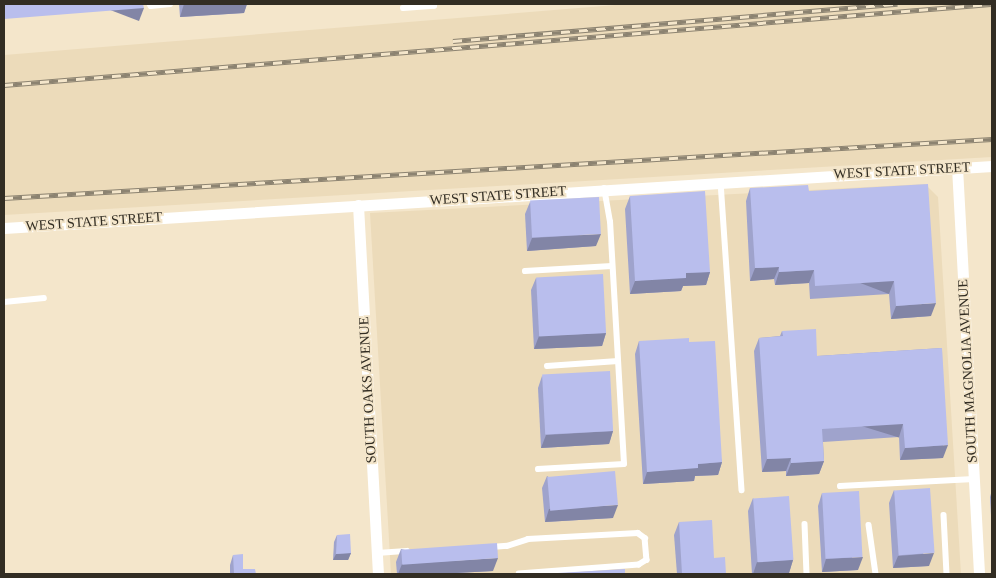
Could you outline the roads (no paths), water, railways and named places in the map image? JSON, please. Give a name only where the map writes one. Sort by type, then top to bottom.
[{"type":"street","name":"WEST STATE STREET","points":[[4,228],[992,166]]},
{"type":"street","name":"SOUTH MAGNOLIA AVENUE","points":[[957,167],[979,574]]},
{"type":"street","name":"SOUTH OAKS AVENUE","points":[[358,205],[378,574]]},
{"type":"lane","points":[[150,4],[170,4]]},
{"type":"lane","points":[[403,8],[434,6],[434,4]]},
{"type":"lane","points":[[721,182],[742,490]]},
{"type":"lane","points":[[538,468],[624,464],[612,266],[604,190]]},
{"type":"lane","points":[[525,271],[612,266]]},
{"type":"lane","points":[[4,302],[44,298]]},
{"type":"lane","points":[[547,366],[618,361]]},
{"type":"lane","points":[[840,486],[974,479]]},
{"type":"lane","points":[[944,514],[947,574]]},
{"type":"lane","points":[[805,524],[807,574]]},
{"type":"lane","points":[[869,525],[876,574]]},
{"type":"lane","points":[[479,547],[507,546],[528,539],[588,535],[638,533],[645,538],[647,560],[639,566],[519,574]]},
{"type":"lane","points":[[377,553],[413,551]]},
{"type":"railway","points":[[453,41],[897,4]]},
{"type":"railway","points":[[4,85],[991,4]]},
{"type":"railway","points":[[4,198],[992,139]]}]
